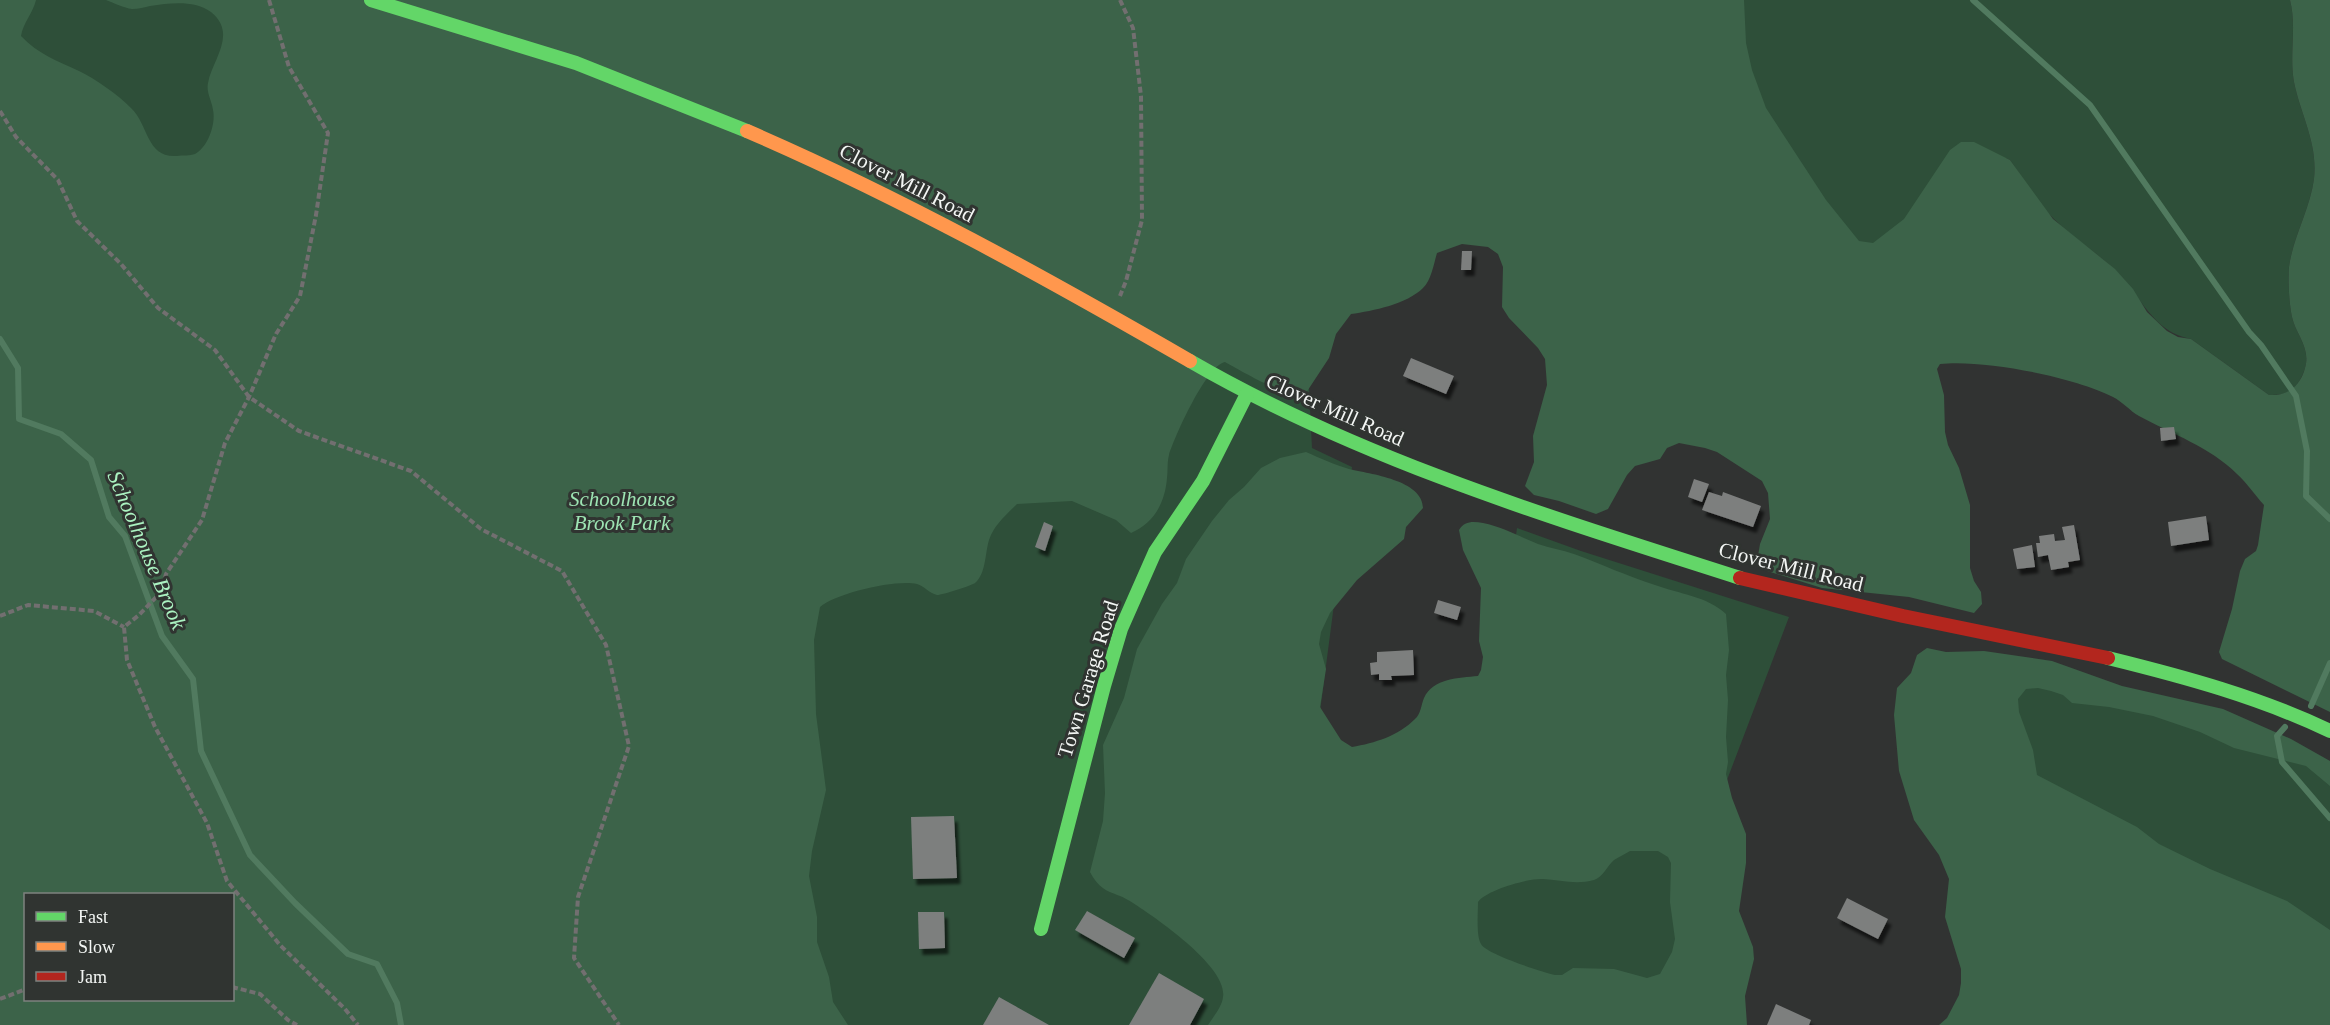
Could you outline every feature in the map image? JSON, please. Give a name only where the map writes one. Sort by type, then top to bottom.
[{"type":"street","name":"Clover Mill Road","points":[[371,0],[576,63],[722,120],[849,177],[975,241],[1247,394],[1410,466],[1596,532],[1750,581],[1903,616],[2102,656],[2193,679],[2286,710],[2330,731]]},
{"type":"street","name":"Town Garage Road","points":[[1041,928],[1121,629],[1155,552],[1203,481],[1247,394]]},
{"type":"path","points":[[124,627],[161,592],[166,574],[202,520],[225,443],[249,397],[276,334],[300,296],[316,215],[328,133],[289,67],[269,0]]},
{"type":"path","points":[[1112,316],[1126,281],[1143,220],[1141,96],[1133,28],[1120,0]]},
{"type":"path","points":[[0,111],[16,137],[58,180],[77,221],[121,264],[158,308],[215,350],[249,397],[299,431],[411,471],[481,529],[562,571],[606,645],[629,746],[578,897],[574,958],[619,1025]]},
{"type":"path","points":[[0,616],[28,605],[94,611],[124,627]]},
{"type":"path","points":[[124,627],[127,660],[155,727],[207,823],[227,881],[280,945],[345,1009],[357,1025]]},
{"type":"path","points":[[234,988],[260,994],[288,1020],[297,1025]]},
{"type":"path","points":[[0,999],[24,991]]},
{"type":"green space","name":"Schoolhouse Brook Park","points":[[0,0],[2290,0],[2293,20],[2294,82],[2314,153],[2315,166],[2312,190],[2289,267],[2289,299],[2294,324],[2305,348],[2305,368],[2296,386],[2276,395],[2269,395],[2191,339],[2166,329],[2148,311],[2115,270],[2048,213],[2010,160],[2006,158],[1913,336],[1293,67],[1312,448],[1352,467],[1307,811],[1470,880],[1517,528],[1581,551],[1789,617],[1719,801],[1741,1025],[0,1025]]},
{"type":"green space","name":"Schoolhouse Brook Park","points":[[0,0],[36,0],[21,36],[41,52],[86,75],[113,93],[137,115],[149,139],[159,152],[177,156],[193,155],[200,151],[212,128],[214,116],[208,87],[210,74],[223,38],[219,20],[204,8],[190,4],[166,4],[132,9],[106,0],[1744,0],[1746,43],[1752,70],[1766,108],[1826,200],[1859,241],[1873,243],[1904,219],[1950,150],[1961,142],[1974,142],[2010,160],[2053,219],[2115,269],[2133,289],[2147,312],[2167,331],[2178,337],[2191,339],[2269,395],[2276,395],[2292,389],[2300,380],[2305,368],[2305,348],[2294,324],[2289,299],[2289,267],[2312,190],[2315,166],[2311,141],[2294,82],[2293,20],[2290,0],[2330,0],[2330,712],[2222,659],[2219,652],[2240,571],[2245,559],[2256,551],[2258,545],[2264,505],[2241,478],[2215,456],[2139,416],[2113,397],[2052,376],[1980,364],[1940,364],[1937,369],[1944,395],[1945,432],[1948,445],[1959,468],[1970,505],[1970,568],[1981,592],[1982,604],[1974,613],[1909,597],[1822,588],[1764,570],[1758,556],[1770,519],[1768,493],[1762,481],[1717,452],[1705,448],[1679,443],[1667,448],[1660,459],[1635,466],[1627,475],[1608,509],[1596,514],[1534,495],[1525,486],[1534,462],[1533,436],[1547,385],[1545,359],[1502,307],[1503,267],[1498,254],[1488,247],[1462,244],[1437,253],[1428,281],[1416,294],[1389,306],[1351,314],[1336,334],[1329,358],[1304,396],[1277,389],[1225,362],[1217,366],[1192,403],[1172,446],[1161,504],[1152,518],[1139,529],[1131,533],[1116,520],[1072,501],[1017,504],[994,530],[989,540],[985,563],[975,583],[937,595],[917,584],[881,585],[852,592],[820,607],[814,640],[816,714],[826,790],[812,851],[809,876],[817,917],[817,942],[829,977],[833,1002],[848,1025],[0,1025]]},
{"type":"green space","points":[[1306,452],[1344,467],[1394,480],[1414,491],[1421,498],[1423,508],[1406,527],[1404,539],[1357,580],[1330,613],[1321,632],[1319,644],[1326,669],[1320,707],[1341,740],[1352,747],[1386,738],[1408,725],[1417,717],[1424,698],[1434,686],[1447,680],[1478,676],[1483,657],[1479,641],[1481,588],[1463,550],[1459,530],[1466,523],[1479,522],[1498,527],[1538,544],[1574,554],[1664,588],[1702,599],[1726,614],[1729,650],[1726,675],[1728,762],[1726,774],[1732,798],[1746,834],[1746,863],[1739,911],[1753,947],[1754,959],[1745,996],[1747,1025],[1208,1025],[1223,997],[1222,985],[1214,972],[1203,958],[1173,931],[1133,903],[1104,889],[1090,872],[1103,821],[1105,793],[1103,745],[1124,698],[1137,649],[1162,604],[1177,583],[1186,559],[1229,500],[1261,468],[1280,458]],"holes":[[[1630,851],[1658,851],[1668,857],[1671,863],[1670,902],[1675,939],[1672,952],[1660,974],[1647,978],[1614,969],[1573,968],[1562,975],[1555,975],[1527,967],[1493,953],[1481,944],[1478,930],[1478,902],[1490,893],[1537,879],[1574,882],[1594,880],[1614,860]]]},
{"type":"green space","points":[[1927,648],[1946,652],[1984,651],[2052,661],[2122,686],[2223,709],[2291,739],[2330,761],[2330,786],[2306,766],[2234,748],[2200,732],[2153,716],[2109,707],[2072,703],[2063,695],[2038,688],[2026,689],[2018,699],[2019,712],[2033,750],[2037,775],[2137,827],[2159,844],[2210,869],[2287,901],[2330,930],[2330,1025],[1939,1025],[1947,1018],[1959,995],[1961,983],[1961,969],[1945,917],[1949,879],[1939,855],[1914,820],[1899,771],[1894,715],[1897,688],[1911,673],[1917,655]]},
{"type":"green space","points":[[1954,655],[2330,762],[2330,1025],[1978,1025]]},
{"type":"building","points":[[1462,251],[1472,251],[1471,270],[1461,270]]},
{"type":"building","points":[[1411,358],[1454,376],[1446,394],[1403,376]]},
{"type":"building","points":[[2174,427],[2176,439],[2161,441],[2160,428]]},
{"type":"building","points":[[1694,479],[1709,484],[1702,502],[1688,497]]},
{"type":"building","points":[[1709,492],[1722,496],[1723,492],[1761,506],[1753,527],[1702,510]]},
{"type":"building","points":[[2206,516],[2209,540],[2171,546],[2168,522]]},
{"type":"building","points":[[1044,522],[1053,526],[1045,551],[1035,547]]},
{"type":"building","points":[[2074,525],[2080,560],[2068,562],[2069,567],[2051,570],[2048,555],[2038,557],[2036,543],[2040,543],[2039,536],[2054,534],[2055,541],[2065,540],[2062,527]]},
{"type":"building","points":[[2032,545],[2035,567],[2017,569],[2013,549]]},
{"type":"building","points":[[1438,600],[1461,607],[1457,620],[1434,613]]},
{"type":"building","points":[[1413,650],[1414,675],[1391,676],[1392,680],[1379,680],[1379,674],[1371,675],[1370,663],[1377,662],[1377,652]]},
{"type":"building","points":[[954,816],[957,878],[913,879],[911,817]]},
{"type":"building","points":[[1847,898],[1888,919],[1878,939],[1837,918]]},
{"type":"building","points":[[1087,911],[1135,938],[1124,958],[1075,930]]},
{"type":"building","points":[[918,912],[944,912],[945,948],[919,949]]},
{"type":"building","points":[[1159,973],[1204,999],[1190,1025],[1129,1025]]},
{"type":"building","points":[[999,997],[1049,1025],[983,1025]]},
{"type":"building","points":[[1776,1004],[1811,1020],[1809,1025],[1767,1025]]},
{"type":"waterway","points":[[1973,0],[2090,105],[2249,332],[2261,345],[2296,396],[2307,451],[2306,496],[2330,519]]},
{"type":"waterway","name":"Schoolhouse Brook","points":[[0,339],[18,368],[19,419],[61,434],[91,460],[109,517],[125,536],[162,636],[193,679],[201,751],[250,855],[348,954],[377,964],[397,1003],[401,1025]]},
{"type":"waterway","points":[[2311,706],[2330,663]]},
{"type":"waterway","points":[[2285,727],[2277,736],[2282,762],[2330,818]]},
{"type":"traffic: fast","points":[[371,0],[576,63],[747,131]]},
{"type":"traffic: fast","points":[[1190,361],[1255,396],[1390,457],[1529,509],[1740,578]]},
{"type":"traffic: fast","points":[[1041,929],[1121,629],[1155,552],[1203,481],[1247,394]]},
{"type":"traffic: fast","points":[[2108,658],[2249,698],[2330,731]]},
{"type":"traffic: slow","points":[[747,131],[861,183],[972,240],[1190,361]]},
{"type":"traffic: jam","points":[[1740,578],[1903,616],[2108,658]]}]
